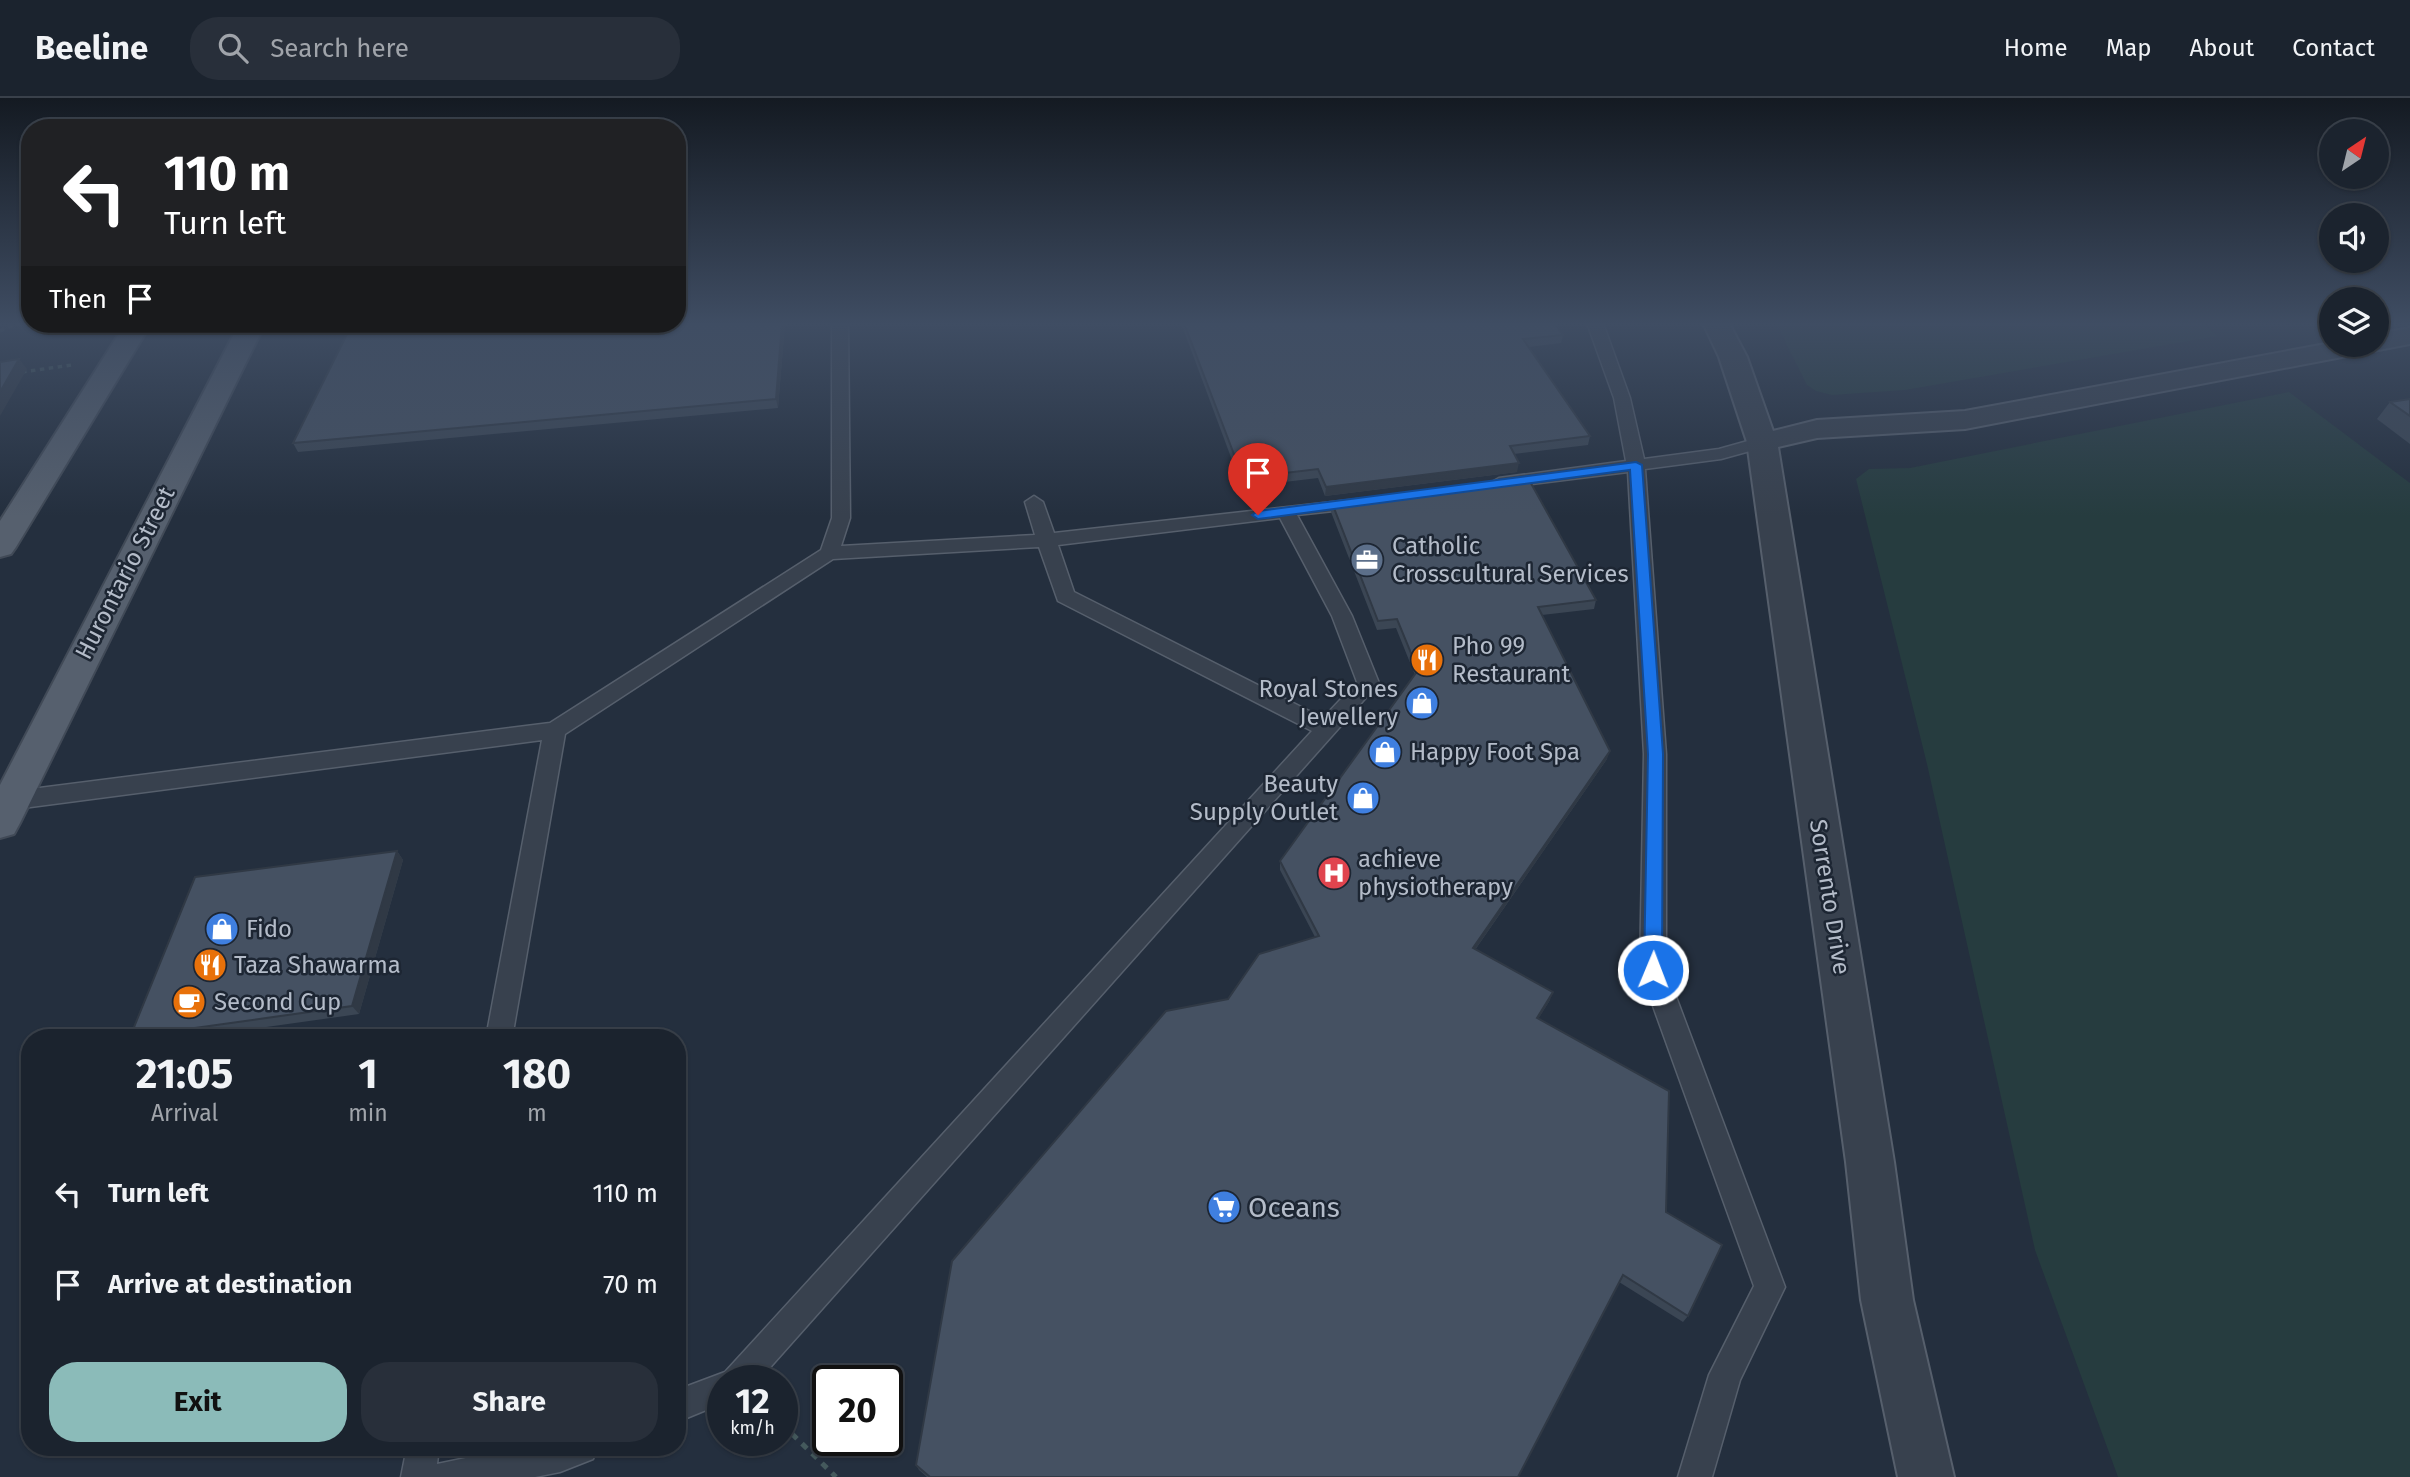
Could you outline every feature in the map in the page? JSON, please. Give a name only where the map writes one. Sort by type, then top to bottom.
[{"type":"main road","points":[[0,547],[97,387]]},
{"type":"main road","name":"Hurontario Street","points":[[4,809],[220,387]]},
{"type":"street","name":"Sorrento Drive","points":[[1743,387],[1762,442],[1870,1162],[1887,1300],[1926,1477]]},
{"type":"street","points":[[1762,442],[1817,429],[1965,420],[2138,387]]},
{"type":"lane","points":[[829,553],[841,517],[841,387]]},
{"type":"lane","points":[[1618,387],[1636,465],[1655,754],[1653,970],[1770,1287],[1726,1375],[1695,1477]]},
{"type":"lane","points":[[1474,487],[1721,454],[1762,442]]},
{"type":"lane","points":[[4,809],[555,730],[829,553],[1048,540],[1380,499]]},
{"type":"lane","points":[[1034,502],[1065,596],[1326,729]]},
{"type":"lane","points":[[751,1365],[1368,683],[1342,616],[1286,512]]},
{"type":"lane","points":[[501,1029],[555,730]]},
{"type":"lane","points":[[686,1402],[707,1394]]},
{"type":"lane","points":[[418,1477],[422,1456]]},
{"type":"lane","points":[[446,1477],[560,1456]]},
{"type":"path","points":[[798,1440],[836,1477]]},
{"type":"green space","points":[[1811,387],[1920,387],[1832,395]]},
{"type":"green space","points":[[2289,392],[2410,483],[2410,1477],[2118,1477],[2035,1250],[1927,764],[1856,479],[1869,469],[1910,468]]},
{"type":"building","points":[[321,387],[777,387],[776,399],[293,443]]},
{"type":"building","points":[[1208,387],[1556,387],[1590,436],[1510,446],[1519,463],[1326,487],[1318,469],[1243,478]]},
{"type":"building","points":[[2410,399],[2410,416],[2390,402]]},
{"type":"building","points":[[1528,478],[1596,600],[1538,607],[1610,751],[1473,948],[1553,992],[1537,1018],[1669,1091],[1666,1212],[1722,1245],[1688,1316],[1623,1275],[1518,1477],[930,1477],[916,1465],[952,1261],[1166,1011],[1228,999],[1259,954],[1319,936],[1280,861],[1418,670],[1397,619],[1378,621],[1332,503]]},
{"type":"building","points":[[397,851],[352,1006],[187,1029],[133,1029],[195,877]]},
{"type":"place","name":"Catholic Crosscultural Services","points":[[1367,560]]},
{"type":"place","name":"Pho 99 Restaurant","points":[[1427,660]]},
{"type":"place","name":"Royal Stones Jewellery","points":[[1422,703]]},
{"type":"place","name":"Happy Foot Spa","points":[[1385,752]]},
{"type":"place","name":"Beauty Supply Outlet","points":[[1363,798]]},
{"type":"place","name":"achieve physiotherapy","points":[[1334,873]]},
{"type":"place","name":"Fido","points":[[222,929]]},
{"type":"place","name":"Taza Shawarma","points":[[210,965]]},
{"type":"place","name":"Second Cup","points":[[189,1002]]},
{"type":"place","name":"Oceans","points":[[1224,1207]]},
{"type":"route","points":[[1258,515],[1636,465],[1644,550],[1655,754],[1653,970]]}]
